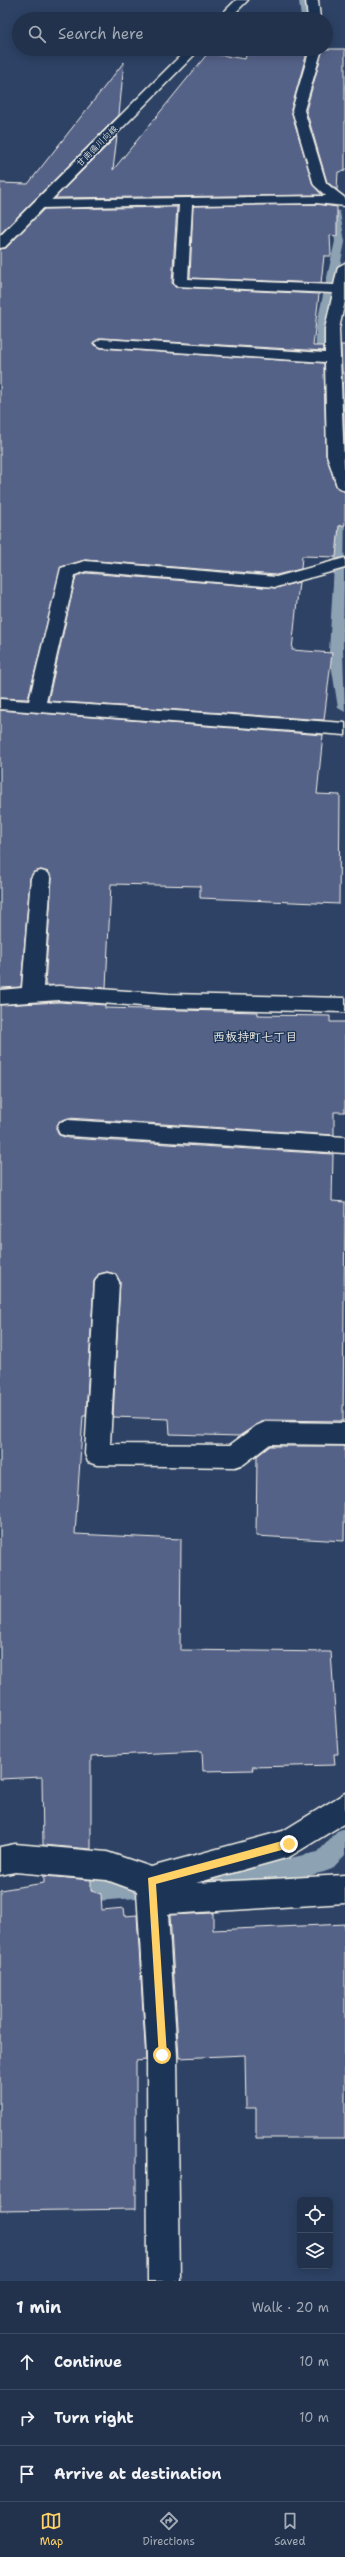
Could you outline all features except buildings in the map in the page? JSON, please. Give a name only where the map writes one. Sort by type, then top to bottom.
[{"type":"street","points":[[230,12],[242,0]]},
{"type":"street","points":[[312,0],[313,12]]},
{"type":"street","name":"甘南備川向線","points":[[0,244],[187,56]]},
{"type":"street","points":[[315,56],[312,68],[300,98],[298,110],[320,185],[344,202]]},
{"type":"street","points":[[40,204],[316,199],[344,202]]},
{"type":"street","points":[[186,201],[181,283],[339,289]]},
{"type":"street","points":[[345,267],[339,289],[332,329],[335,456],[345,486]]},
{"type":"street","points":[[101,343],[332,358]]},
{"type":"street","points":[[36,707],[67,572],[86,566],[276,582],[345,563]]},
{"type":"street","points":[[0,704],[345,729]]},
{"type":"street","points":[[32,995],[41,878]]},
{"type":"street","points":[[0,997],[59,993],[169,1001],[345,1005]]},
{"type":"street","points":[[68,1128],[345,1146]]},
{"type":"street","points":[[107,1282],[97,1454],[235,1456],[265,1433],[345,1434]]},
{"type":"street","points":[[152,1891],[289,1844],[345,1807]]},
{"type":"street","points":[[0,1861],[22,1859],[107,1866],[152,1891],[345,1889]]},
{"type":"street","points":[[152,1891],[162,2055],[164,2281]]},
{"type":"waterway","points":[[303,0],[304,12]]},
{"type":"waterway","points":[[291,95],[304,69],[304,56]]},
{"type":"waterway","points":[[302,174],[308,193],[335,212],[340,241],[322,327],[321,387]]},
{"type":"waterway","points":[[338,504],[343,514],[336,651],[345,708]]},
{"type":"waterway","points":[[222,1882],[242,1881],[324,1861],[345,1839]]},
{"type":"waterway","points":[[68,1892],[152,1886]]},
{"type":"district","name":"西板持町七丁目","points":[[255,1037]]},
{"type":"route","points":[[162,2055],[151,1881],[289,1844]]}]
